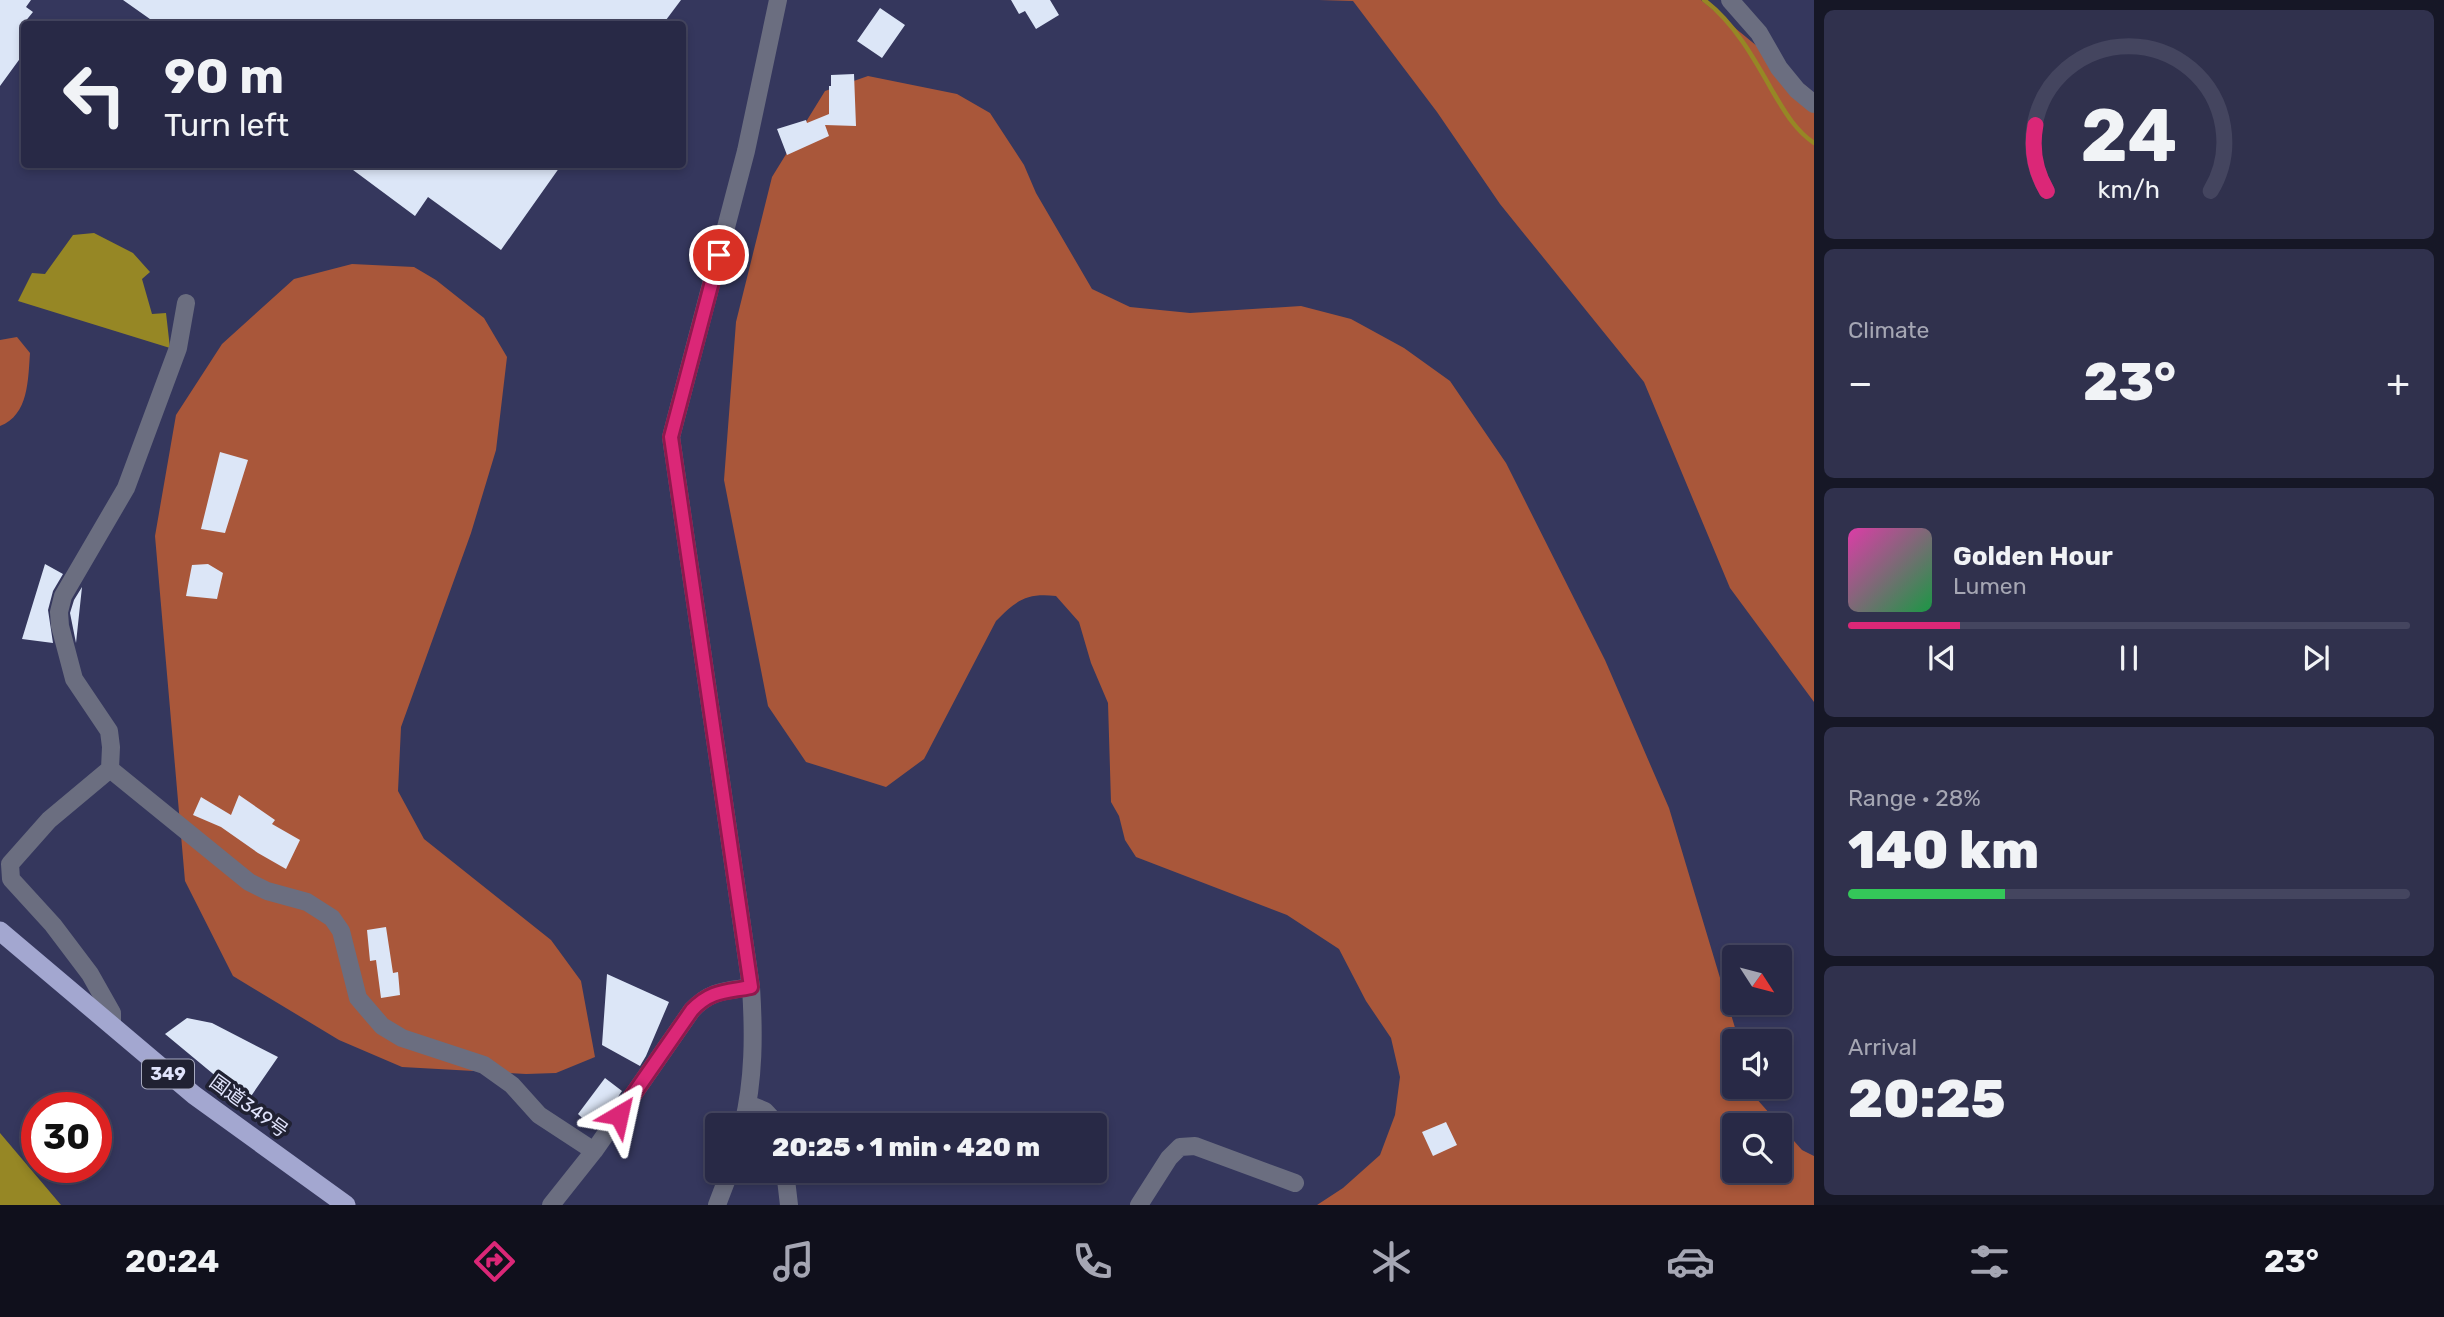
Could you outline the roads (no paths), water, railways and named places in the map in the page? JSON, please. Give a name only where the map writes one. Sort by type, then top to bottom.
[{"type":"highway","name":"国道349号","points":[[0,931],[194,1096],[346,1205]]},
{"type":"street","points":[[746,1113],[755,1040],[751,987],[671,437],[746,150],[778,0]]},
{"type":"street","points":[[1730,0],[1759,33],[1779,68],[1797,90],[1814,104]]},
{"type":"street","points":[[112,1026],[112,1013],[90,974],[53,925],[11,879],[9,870],[10,864],[49,820],[110,769],[109,731],[74,679],[59,612],[63,596],[126,488],[178,348],[186,303]]},
{"type":"street","points":[[110,769],[249,883],[307,902],[332,918],[341,931],[358,998],[382,1026],[402,1038],[467,1058],[498,1073],[512,1084],[539,1115],[594,1151]]},
{"type":"street","points":[[551,1205],[594,1151],[698,1003],[715,993],[751,987]]},
{"type":"street","points":[[748,1104],[767,1113]]},
{"type":"street","points":[[1139,1205],[1169,1157],[1180,1147],[1195,1146],[1295,1183]]},
{"type":"street","points":[[717,1205],[725,1183]]},
{"type":"street","points":[[786,1183],[789,1205]]},
{"type":"waterway","points":[[1704,0],[1734,30],[1791,120],[1814,143]]}]
